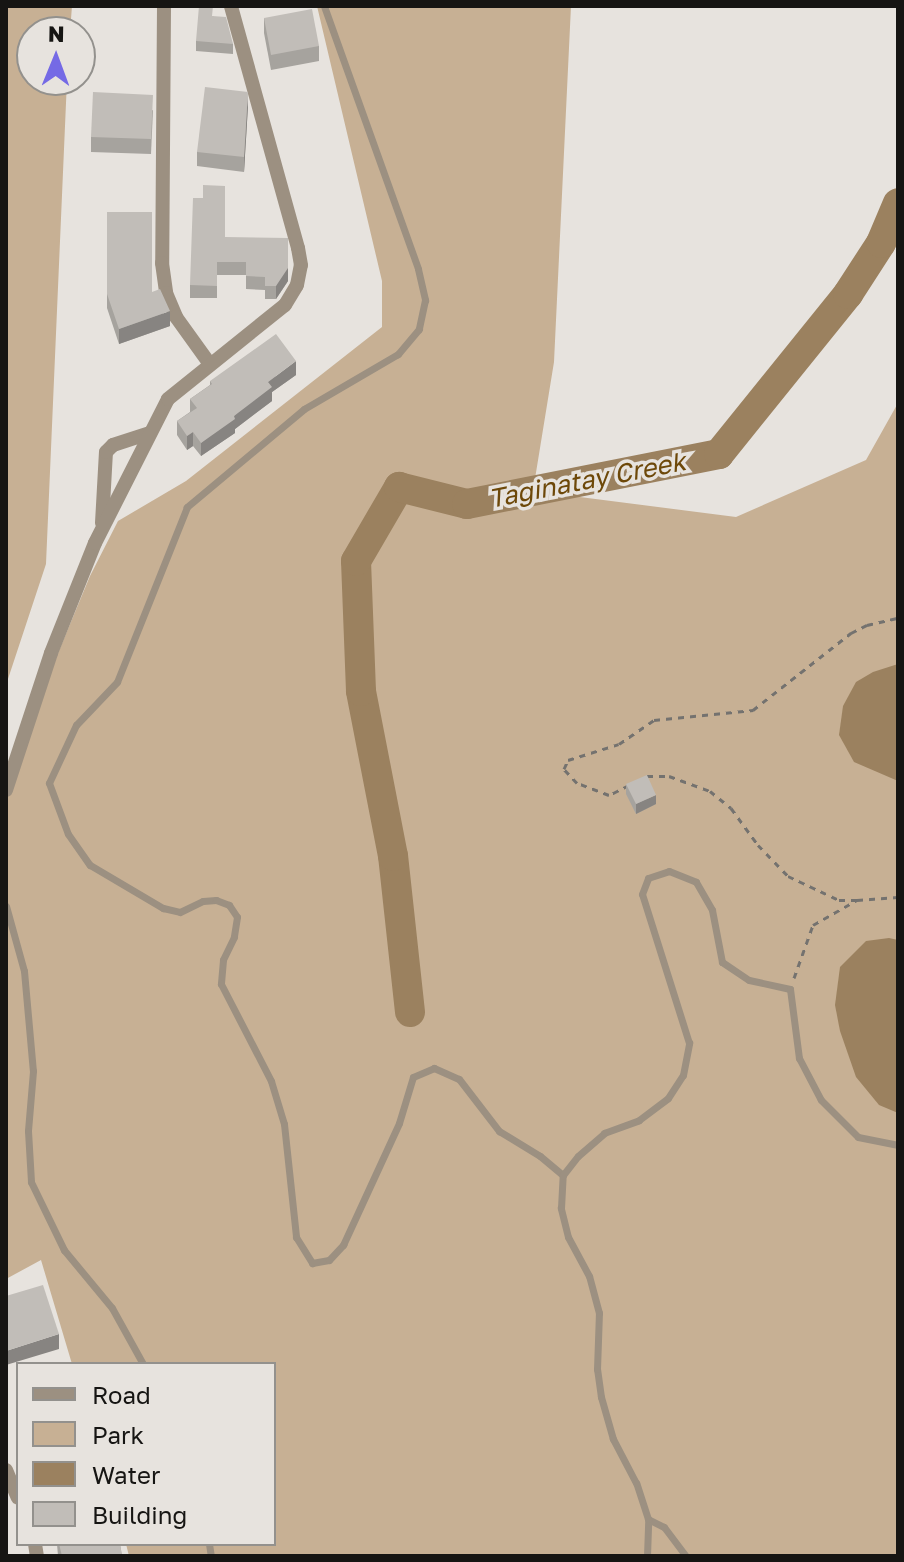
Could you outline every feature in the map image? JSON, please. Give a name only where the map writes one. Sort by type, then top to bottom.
[{"type":"street","points":[[164,6],[162,263],[166,293],[176,317],[209,363]]},
{"type":"street","points":[[6,790],[51,653],[102,527],[168,399],[285,305],[297,285],[301,265],[231,6]]},
{"type":"street","points":[[102,527],[106,452],[113,445],[150,433]]},
{"type":"street","points":[[6,1470],[16,1493]]},
{"type":"lane","points":[[324,6],[418,269],[425,300],[419,329],[398,354],[304,409],[187,507],[117,682],[76,725],[49,783],[68,834],[90,865],[163,908],[180,912],[203,901],[216,900],[229,905],[237,917],[234,937],[223,960],[221,984],[271,1081],[284,1124],[296,1237],[312,1263],[329,1260],[343,1245],[399,1123],[413,1077],[434,1068],[459,1079],[499,1131],[540,1156],[563,1175]]},
{"type":"lane","points":[[647,1556],[648,1519],[636,1483],[613,1439],[601,1397],[597,1369],[599,1313],[589,1276],[568,1237],[561,1208],[563,1175],[604,1133],[639,1120],[668,1098],[683,1075],[689,1043],[642,894],[648,878],[669,871],[696,882],[712,910],[722,962],[749,980],[790,989],[799,1058],[821,1100],[858,1137],[898,1145]]},
{"type":"lane","points":[[6,906],[24,971],[28,1014],[33,1071],[28,1131],[31,1182],[64,1250],[112,1308],[142,1362]]},
{"type":"lane","points":[[648,1519],[664,1527],[686,1556]]},
{"type":"path","points":[[898,618],[867,625],[851,633],[753,710],[654,720],[619,744],[568,760],[564,769],[577,783],[609,795],[657,774],[710,791],[731,808],[758,845],[788,876],[839,900],[898,897]]},
{"type":"path","points":[[790,989],[813,925],[857,900]]},
{"type":"green space","points":[[6,6],[72,6],[71,16],[16,16],[16,96],[66,96],[46,564],[6,685]]},
{"type":"green space","points":[[317,6],[571,6],[554,362],[533,491],[736,517],[866,460],[898,403],[898,1556],[129,1556],[126,1546],[276,1546],[276,1362],[71,1362],[41,1260],[6,1279],[6,801],[58,653],[90,576],[118,521],[186,481],[382,327],[382,281]]},
{"type":"water","points":[[898,664],[898,781],[854,762],[839,735],[843,706],[856,682],[873,672]]},
{"type":"water","points":[[898,940],[898,1113],[879,1105],[856,1077],[840,1031],[835,1005],[840,967],[866,941]]},
{"type":"building","points":[[199,6],[213,6],[212,16],[226,17],[233,44],[196,41]]},
{"type":"building","points":[[312,9],[319,46],[271,55],[264,18]]},
{"type":"building","points":[[205,87],[248,92],[244,157],[197,152]]},
{"type":"building","points":[[96,92],[153,95],[151,139],[91,137],[93,96],[96,96]]},
{"type":"building","points":[[203,185],[225,186],[225,237],[288,238],[288,268],[276,286],[265,286],[265,277],[246,276],[246,262],[217,262],[217,286],[190,285],[193,198],[203,198]]},
{"type":"building","points":[[107,212],[152,212],[152,292],[160,289],[170,311],[119,329],[107,294]]},
{"type":"building","points":[[276,334],[296,361],[268,382],[272,387],[234,416],[235,419],[201,443],[193,432],[187,436],[177,421],[197,408],[190,399]]},
{"type":"building","points":[[647,775],[656,795],[636,804],[626,784]]},
{"type":"building","points":[[43,1285],[59,1334],[6,1351],[6,1296]]},
{"type":"building","points":[[60,1546],[120,1546],[122,1556],[62,1556]]},
{"type":"waterway","name":"Taginatay Creek","points":[[410,1012],[393,856],[361,691],[356,561],[399,487],[467,504],[719,454],[848,294],[881,243],[898,203]]}]
